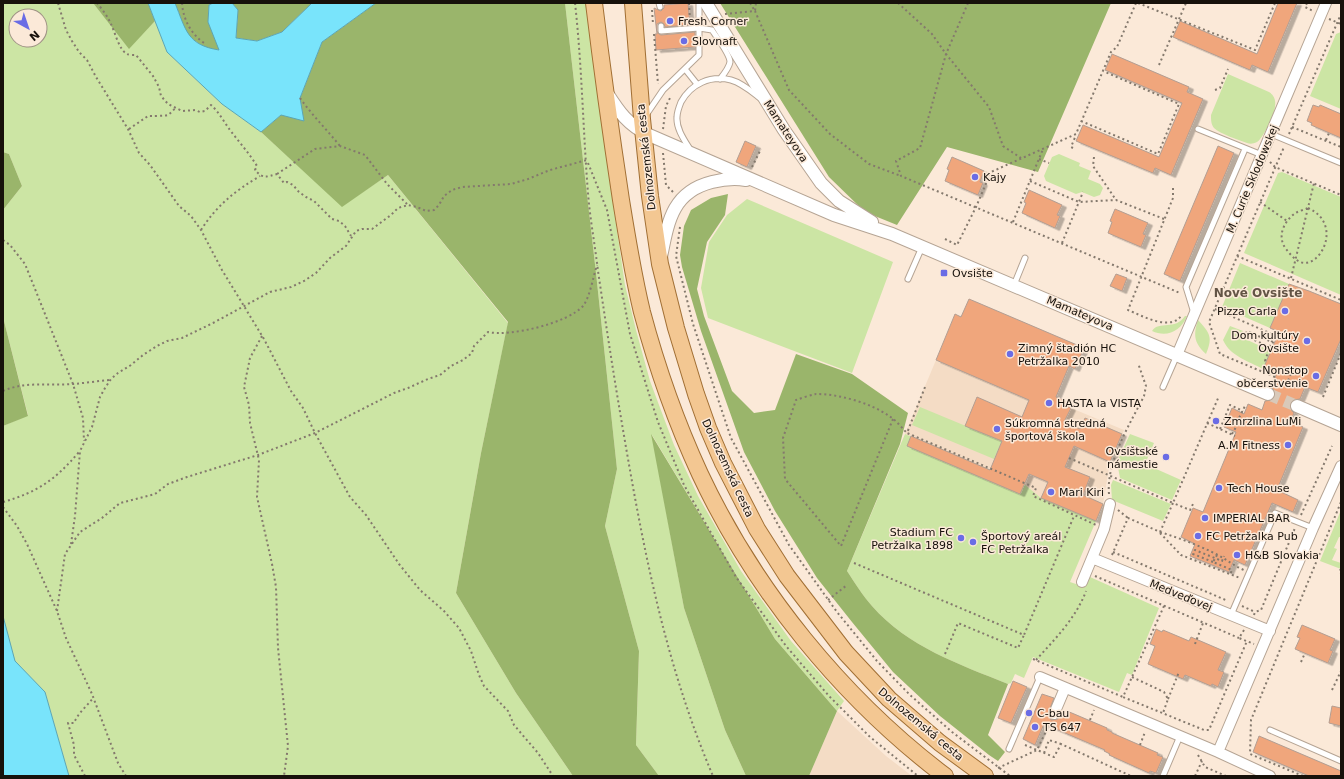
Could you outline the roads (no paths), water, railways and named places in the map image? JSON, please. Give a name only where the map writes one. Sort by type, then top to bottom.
[{"type":"main road","name":"Dolnozemská cesta","points":[[594,3],[604,89],[630,253],[642,311],[668,397],[681,432],[700,475],[743,553],[763,585],[790,622],[857,698],[892,732],[941,774]]},
{"type":"main road","name":"Dolnozemská cesta","points":[[633,3],[651,203],[660,264],[676,328],[696,394],[708,428],[723,463],[757,529],[787,576],[846,653],[884,694],[940,743],[985,776]]},
{"type":"street","name":"Mamateyova","points":[[706,3],[793,144],[827,190],[850,209],[892,234]]},
{"type":"street","name":"M. Curie Sklodowskej","points":[[1177,355],[1326,3]]},
{"type":"street","name":"Mamateyova","points":[[604,89],[623,116],[633,126],[643,125],[692,152],[834,215],[892,234],[1268,394]]},
{"type":"street","points":[[660,264],[666,232],[672,215],[677,204],[687,194],[699,187],[723,179],[738,179],[760,183]]},
{"type":"street","points":[[1296,406],[1341,425]]},
{"type":"street","points":[[1218,752],[1313,528],[1341,466]]},
{"type":"street","points":[[1085,585],[1092,558],[1104,528],[1110,504]]},
{"type":"street","name":"Medveďovej","points":[[1092,558],[1270,631]]},
{"type":"street","points":[[1040,677],[1218,752],[1270,776]]},
{"type":"street","points":[[1054,714],[1065,688]]},
{"type":"lane","points":[[643,125],[648,113],[663,90],[699,55],[699,3]]},
{"type":"lane","points":[[661,26],[661,31],[699,28],[712,30],[730,61],[728,69],[720,79]]},
{"type":"lane","points":[[685,69],[697,84]]},
{"type":"lane","points":[[692,152],[682,136],[677,124],[677,116],[678,108],[684,97],[697,84],[707,80],[730,80],[743,85],[767,103]]},
{"type":"lane","points":[[1198,129],[1262,155]]},
{"type":"lane","points":[[1271,134],[1341,163]]},
{"type":"lane","points":[[1194,315],[1190,296],[1186,287],[1245,149]]},
{"type":"lane","points":[[908,279],[922,247]]},
{"type":"lane","points":[[1014,285],[1026,258]]},
{"type":"lane","points":[[1163,387],[1177,355]]},
{"type":"lane","points":[[1231,615],[1275,513],[1313,528]]},
{"type":"lane","points":[[1008,749],[1040,677]]},
{"type":"lane","points":[[1270,730],[1341,761]]},
{"type":"lane","points":[[1163,776],[1180,736]]},
{"type":"water","points":[[148,3],[175,3],[189,35],[194,40],[208,48],[219,50],[208,22],[209,5],[213,3],[232,3],[238,10],[236,38],[257,41],[282,32],[312,3],[376,3],[322,42],[300,98],[304,121],[281,115],[261,132],[222,104],[167,52]]},
{"type":"water","points":[[3,616],[15,661],[45,692],[69,776],[3,776]]},
{"type":"tunnel","points":[[1268,394],[1297,406]]},
{"type":"place","name":"Fresh Corner","points":[[670,21]]},
{"type":"place","name":"Slovnaft","points":[[684,41]]},
{"type":"place","name":"Kajy","points":[[975,177]]},
{"type":"place","name":"Ovsište","points":[[944,273]]},
{"type":"place","name":"Pizza Carla","points":[[1285,311]]},
{"type":"place","name":"Dom kultúry Ovsište","points":[[1307,341]]},
{"type":"place","name":"Zimný štadión HC Petržalka 2010","points":[[1010,354]]},
{"type":"place","name":"Nonstop občerstvenie","points":[[1316,376]]},
{"type":"place","name":"HASTA la VISTA","points":[[1049,403]]},
{"type":"place","name":"Zmrzlina LuMi","points":[[1216,421]]},
{"type":"place","name":"Súkromná stredná športová škola","points":[[997,429]]},
{"type":"place","name":"A.M Fitness","points":[[1288,445]]},
{"type":"place","name":"Ovsištské námestie","points":[[1166,457]]},
{"type":"place","name":"Tech House","points":[[1219,488]]},
{"type":"place","name":"Mari Kiri","points":[[1051,492]]},
{"type":"place","name":"IMPERIAL BAR","points":[[1205,518]]},
{"type":"place","name":"FC Petržalka Pub","points":[[1198,536]]},
{"type":"place","name":"Stadium FC Petržalka 1898","points":[[961,538]]},
{"type":"place","name":"Športový areál FC Petržalka","points":[[973,542]]},
{"type":"place","name":"H&B Slovakia","points":[[1237,555]]},
{"type":"place","name":"C-bau","points":[[1029,713]]},
{"type":"place","name":"TS 647","points":[[1035,727]]},
{"type":"district","name":"Nové Ovsište","points":[[1258,293]]}]
